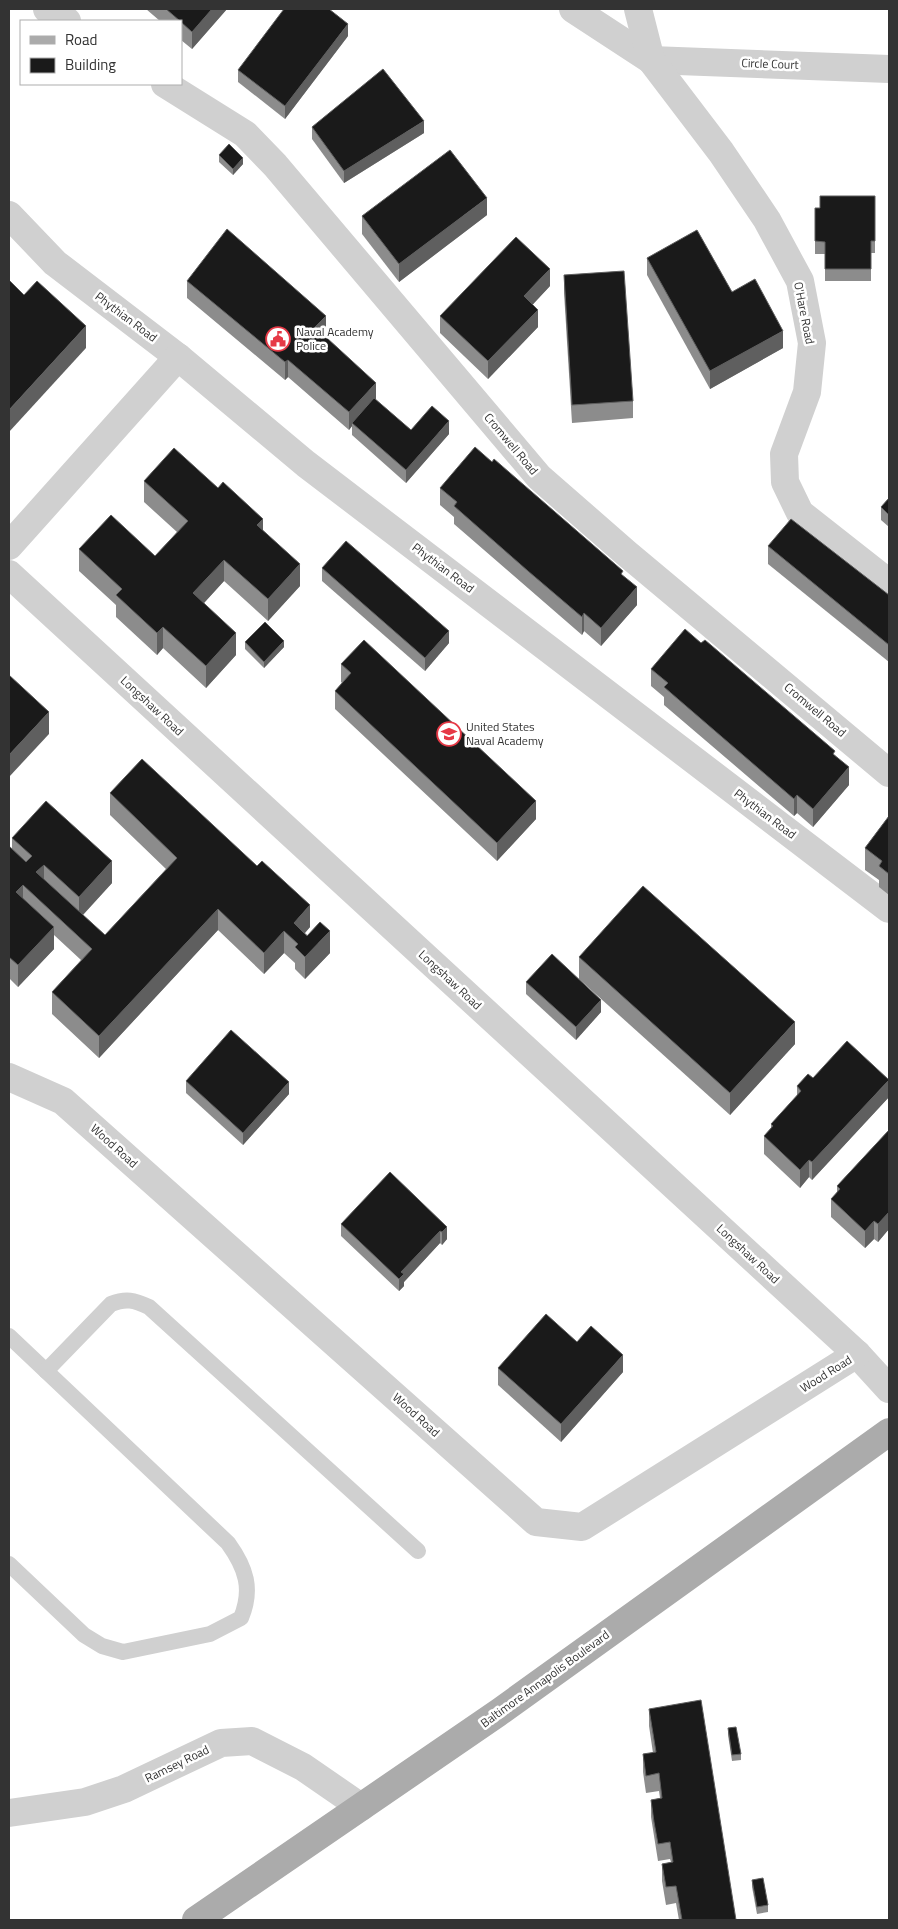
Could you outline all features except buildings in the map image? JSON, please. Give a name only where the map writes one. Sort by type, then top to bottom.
[{"type":"main road","name":"Baltimore Annapolis Boulevard","points":[[196,1920],[498,1713],[889,1432]]},
{"type":"street","points":[[47,9],[65,20]]},
{"type":"street","points":[[573,9],[651,60]]},
{"type":"street","name":"O'Hare Road","points":[[638,9],[651,60],[721,152],[767,220],[800,281],[812,343],[807,392],[784,454],[785,482],[800,513],[889,583]]},
{"type":"street","name":"Circle Court","points":[[651,60],[889,68]]},
{"type":"street","name":"Cromwell Road","points":[[167,85],[245,134],[275,165],[539,477],[626,553],[889,773]]},
{"type":"street","name":"Phythian Road","points":[[9,215],[55,263],[178,357],[306,464],[889,908]]},
{"type":"street","points":[[9,546],[178,357]]},
{"type":"street","name":"Longshaw Road","points":[[9,574],[857,1354],[889,1389]]},
{"type":"street","name":"Wood Road","points":[[9,1077],[63,1101],[536,1522],[582,1527],[857,1354]]},
{"type":"street","name":"Ramsey Road","points":[[9,1814],[85,1802],[124,1789],[221,1743],[252,1741],[303,1766],[361,1807]]},
{"type":"lane","points":[[46,1371],[111,1304],[122,1300],[134,1300],[142,1303],[156,1313],[418,1551]]},
{"type":"lane","points":[[9,1336],[228,1543],[239,1558],[247,1581],[246,1605],[241,1618],[210,1634],[124,1652],[102,1646],[84,1635],[9,1564]]},
{"type":"place","name":"Naval Academy Police","points":[[278,339]]},
{"type":"place","name":"United States Naval Academy","points":[[449,734]]}]
